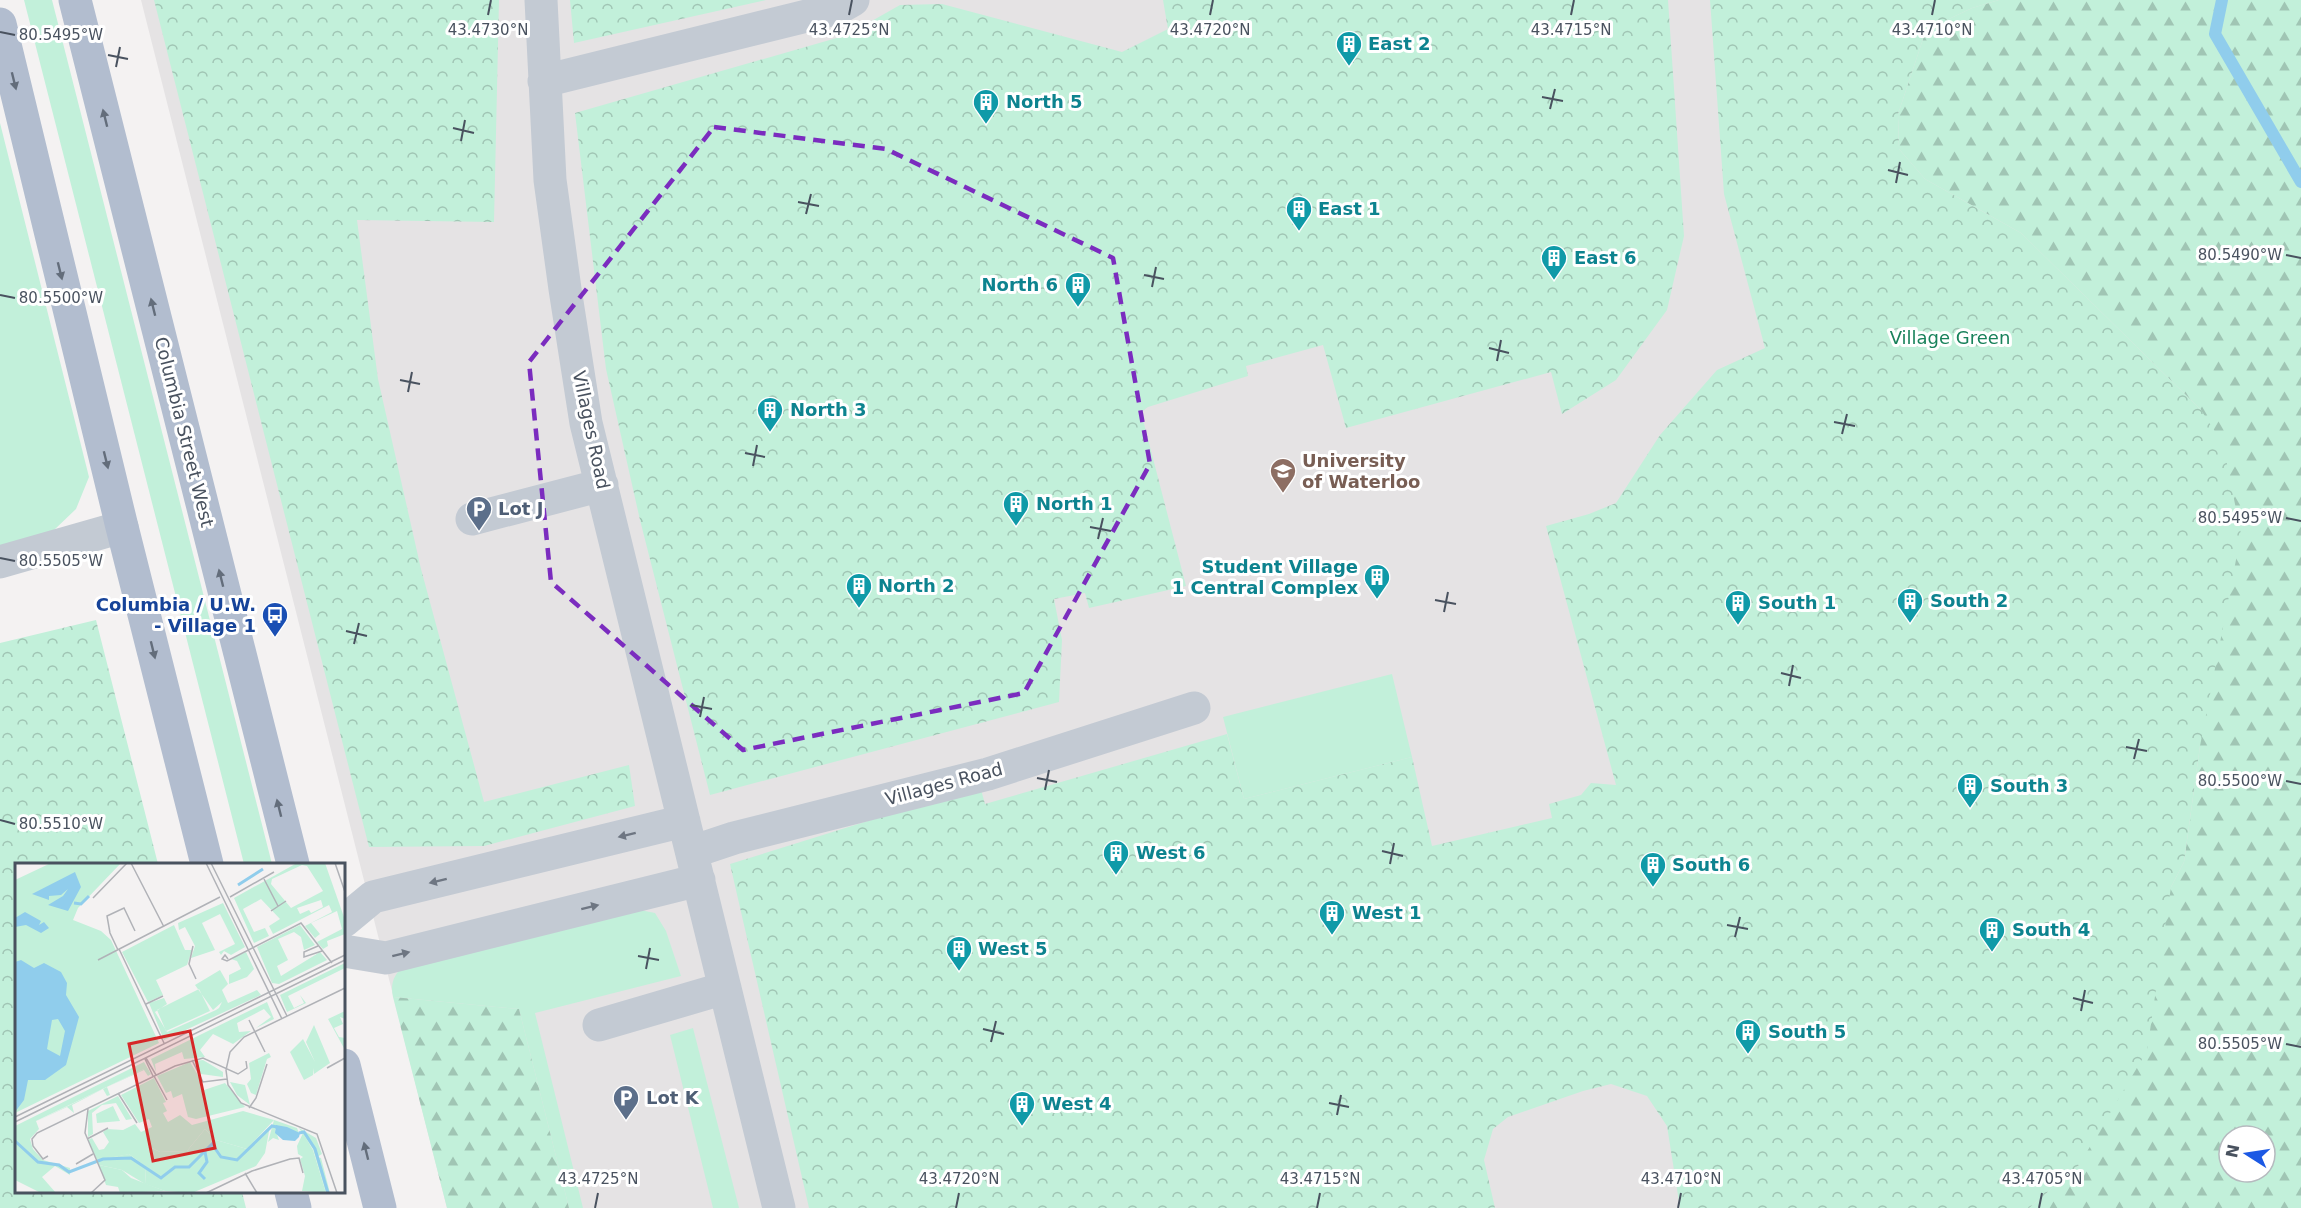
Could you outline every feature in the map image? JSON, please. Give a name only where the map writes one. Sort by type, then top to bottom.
[{"type":"main road","name":"Columbia Street West","points":[[75,0],[293,863]]},
{"type":"main road","points":[[0,24],[122,527],[207,863]]},
{"type":"main road","points":[[345,1069],[380,1208]]},
{"type":"main road","points":[[291,1193],[295,1208]]},
{"type":"lane","name":"Villages Road","points":[[541,0],[550,180],[586,423],[779,1208]]},
{"type":"lane","points":[[544,81],[839,8],[853,0]]},
{"type":"lane","points":[[472,519],[602,485]]},
{"type":"lane","points":[[0,562],[122,527]]},
{"type":"lane","name":"Villages Road","points":[[695,866],[734,838],[988,774],[1194,708]]},
{"type":"lane","points":[[345,920],[373,897],[684,821]]},
{"type":"lane","points":[[345,951],[386,958],[695,866]]},
{"type":"lane","points":[[599,1025],[725,988]]},
{"type":"highlighted area","points":[[714,127],[886,149],[1113,258],[1150,464],[1024,693],[743,750],[551,582],[529,362]]},
{"type":"shaded area","name":"University of Waterloo","points":[[141,0],[2301,0],[2301,1208],[447,1208]]},
{"type":"green space","points":[[24,0],[52,0],[272,863],[244,863]]},
{"type":"green space","points":[[154,0],[499,0],[494,222],[357,220],[378,379],[421,569],[484,802],[629,765],[635,806],[484,846],[369,847]]},
{"type":"green space","points":[[570,0],[766,0],[574,43]]},
{"type":"green space","points":[[1163,0],[1668,0],[1684,236],[1667,310],[1616,380],[1562,414],[1551,372],[1346,428],[1323,345],[1246,366],[1248,376],[1148,407],[1141,412],[1186,586],[1089,608],[1085,593],[1054,599],[1062,640],[1059,702],[710,795],[640,520],[606,369],[575,113],[847,35],[900,5],[942,4],[1122,52],[1168,29]]},
{"type":"green space","name":"Village Green","points":[[1710,0],[1999,0],[1972,8],[1926,30],[1898,114],[1899,149],[1925,179],[2021,233],[2201,410],[2223,444],[2241,534],[2200,746],[2184,862],[2171,887],[2147,1051],[2079,1165],[2029,1208],[1680,1208],[1667,1126],[1647,1096],[1611,1084],[1583,1091],[1508,1117],[1493,1129],[1484,1160],[1495,1208],[809,1208],[730,864],[980,786],[985,804],[1227,734],[1244,799],[1412,757],[1432,846],[1552,818],[1549,804],[1581,795],[1591,783],[1616,785],[1546,526],[1589,514],[1616,503],[1660,435],[1717,370],[1765,348],[1724,194]]},
{"type":"green space","points":[[1999,0],[2301,0],[2301,1208],[2029,1208],[2079,1165],[2171,887],[2184,862],[2200,746],[2201,410],[2021,233],[1925,179],[1899,149],[1898,114],[1926,30],[1972,8]]},
{"type":"green space","points":[[0,123],[89,477],[76,509],[53,531],[0,555]]},
{"type":"green space","points":[[96,620],[158,863],[15,863],[15,1193],[242,1193],[246,1208],[0,1208],[0,643]]},
{"type":"green space","points":[[1392,674],[1412,757],[1244,799],[1223,717]]},
{"type":"green space","points":[[635,909],[655,913],[666,931],[681,976],[535,1013],[583,1208],[569,1208],[519,1009],[393,997],[392,987],[396,975],[405,965]]},
{"type":"green space","points":[[393,997],[519,1009],[569,1208],[447,1208]]},
{"type":"green space","points":[[693,1028],[739,1208],[713,1208],[670,1035]]},
{"type":"waterway","points":[[2222,0],[2215,34],[2301,182]]},
{"type":"place","name":"East 2","points":[[1349,67]]},
{"type":"place","name":"North 5","points":[[986,125]]},
{"type":"place","name":"East 1","points":[[1299,232]]},
{"type":"place","name":"East 6","points":[[1554,281]]},
{"type":"place","name":"North 6","points":[[1078,308]]},
{"type":"place","name":"North 3","points":[[770,433]]},
{"type":"place","name":"University of Waterloo","points":[[1283,494]]},
{"type":"place","name":"North 1","points":[[1016,527]]},
{"type":"place","name":"Lot J","points":[[479,532]]},
{"type":"place","name":"Student Village 1 Central Complex","points":[[1377,600]]},
{"type":"place","name":"North 2","points":[[859,609]]},
{"type":"place","name":"South 2","points":[[1910,624]]},
{"type":"place","name":"South 1","points":[[1738,626]]},
{"type":"place","name":"Columbia / U.W. - Village 1","points":[[275,638]]},
{"type":"place","name":"South 3","points":[[1970,809]]},
{"type":"place","name":"West 6","points":[[1116,876]]},
{"type":"place","name":"South 6","points":[[1653,888]]},
{"type":"place","name":"West 1","points":[[1332,936]]},
{"type":"place","name":"South 4","points":[[1992,953]]},
{"type":"place","name":"West 5","points":[[959,972]]},
{"type":"place","name":"South 5","points":[[1748,1055]]},
{"type":"place","name":"Lot K","points":[[626,1121]]},
{"type":"place","name":"West 4","points":[[1022,1127]]}]
